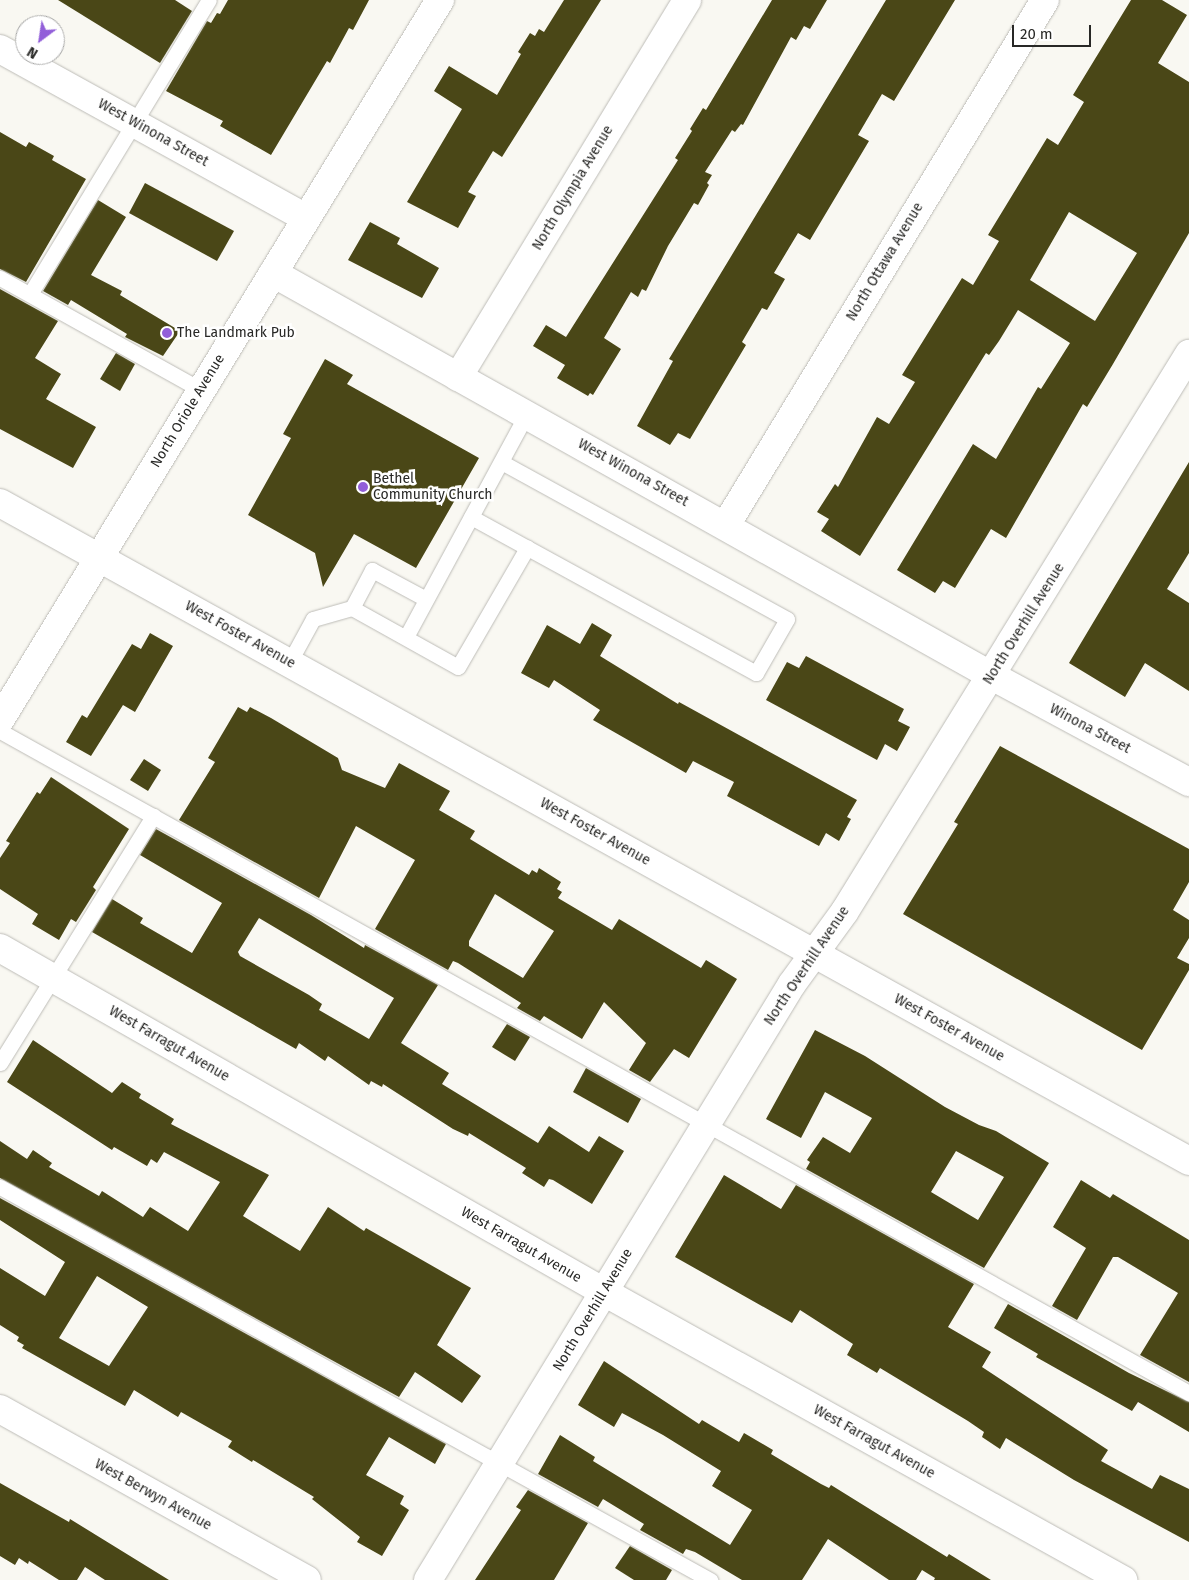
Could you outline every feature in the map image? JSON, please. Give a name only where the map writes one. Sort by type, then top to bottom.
[{"type":"street","name":"North Oriole Avenue","points":[[0,720],[440,0]]},
{"type":"street","name":"North Olympia Avenue","points":[[458,377],[687,0]]},
{"type":"street","name":"North Ottawa Avenue","points":[[726,525],[1045,0]]},
{"type":"street","name":"West Winona Street","points":[[0,48],[306,218]]},
{"type":"street","name":"West Winona Street","points":[[273,273],[726,525],[992,676]]},
{"type":"street","name":"North Overhill Avenue","points":[[428,1580],[792,984],[845,911],[992,676],[1189,354]]},
{"type":"street","name":"West Foster Avenue","points":[[0,503],[1189,1161]]},
{"type":"street","name":"Winona Street","points":[[992,676],[1189,782]]},
{"type":"street","name":"West Farragut Avenue","points":[[0,948],[604,1292],[1123,1580]]},
{"type":"street","name":"West Berwyn Avenue","points":[[0,1409],[307,1580]]},
{"type":"lane","points":[[30,294],[209,0]]},
{"type":"lane","points":[[0,278],[201,390]]},
{"type":"lane","points":[[406,638],[526,415]]},
{"type":"lane","points":[[471,517],[756,673],[786,618],[501,462]]},
{"type":"lane","points":[[352,608],[458,667],[527,548]]},
{"type":"lane","points":[[289,662],[313,620],[352,608],[372,570],[426,599]]},
{"type":"lane","points":[[0,731],[1189,1393]]},
{"type":"lane","points":[[0,1063],[153,816]]},
{"type":"lane","points":[[0,1187],[710,1580]]},
{"type":"building","points":[[58,0],[175,0],[192,11],[160,63]]},
{"type":"building","points":[[228,0],[369,0],[353,30],[349,28],[330,63],[327,61],[271,155],[220,126],[223,121],[166,91],[207,21],[211,23],[217,13],[220,14]]},
{"type":"building","points":[[564,0],[601,0],[502,157],[493,151],[468,192],[476,196],[458,228],[407,202],[462,109],[434,91],[449,66],[497,95],[521,54],[518,52],[530,33],[535,36],[539,29],[544,32]]},
{"type":"building","points":[[772,0],[827,0],[810,29],[804,26],[796,40],[791,37],[743,125],[741,124],[735,132],[732,130],[705,172],[712,175],[707,183],[709,185],[698,205],[694,203],[668,246],[646,291],[642,289],[638,297],[631,292],[604,338],[621,349],[593,395],[590,393],[588,396],[557,378],[565,365],[533,346],[546,325],[566,337],[678,160],[675,158],[692,131],[690,129],[703,108],[706,110]]},
{"type":"building","points":[[886,0],[955,0],[894,101],[882,94],[858,135],[869,141],[810,240],[798,233],[774,273],[785,279],[767,310],[762,308],[742,342],[746,345],[690,439],[678,433],[670,445],[637,426],[673,361],[669,359]]},
{"type":"building","points":[[1131,0],[1162,0],[1187,15],[1158,63],[1189,82],[1189,233],[1087,407],[1083,404],[1006,538],[991,529],[955,588],[943,581],[935,593],[897,570],[973,444],[996,459],[1038,387],[1041,389],[1070,343],[1018,310],[989,355],[986,353],[860,556],[821,531],[829,519],[817,512],[835,484],[838,487],[877,417],[889,424],[915,382],[902,375],[962,278],[973,285],[999,241],[988,235],[1047,138],[1058,145],[1084,102],[1073,95]],"holes":[[[1069,212],[1137,253],[1095,321],[1030,280]]]},
{"type":"building","points":[[0,132],[26,147],[29,142],[54,156],[52,160],[86,179],[26,282],[0,269]]},
{"type":"building","points":[[145,183],[234,231],[217,261],[129,213]]},
{"type":"building","points":[[98,200],[126,217],[91,275],[122,291],[120,295],[180,331],[163,356],[125,337],[127,334],[71,300],[68,305],[43,291]]},
{"type":"building","points":[[370,222],[400,238],[397,244],[439,268],[422,298],[348,260]]},
{"type":"building","points":[[0,289],[58,321],[35,358],[61,374],[46,399],[96,427],[73,468],[0,429]]},
{"type":"building","points":[[116,353],[135,364],[120,391],[100,379]]},
{"type":"building","name":"Bethel Community Church","points":[[325,359],[353,375],[347,384],[479,458],[416,568],[354,534],[323,587],[315,553],[248,515],[291,438],[283,434]]},
{"type":"building","points":[[1189,462],[1189,553],[1167,589],[1189,603],[1189,691],[1145,663],[1125,697],[1069,663]]},
{"type":"building","points":[[592,623],[612,635],[600,656],[678,704],[679,702],[857,800],[847,817],[851,819],[839,841],[826,833],[819,846],[727,796],[734,782],[693,761],[686,773],[593,720],[600,710],[554,680],[549,688],[521,673],[547,625],[580,644]]},
{"type":"building","points":[[150,633],[173,646],[135,712],[123,705],[91,756],[66,742],[82,715],[87,718],[132,644],[141,649]]},
{"type":"building","points":[[806,656],[904,709],[898,721],[910,727],[897,751],[885,744],[877,760],[766,700],[787,662],[799,668]]},
{"type":"building","points":[[238,707],[247,712],[250,707],[338,758],[342,770],[385,788],[399,763],[450,791],[439,810],[475,831],[470,839],[529,875],[532,870],[537,873],[539,868],[561,882],[557,889],[562,892],[558,898],[612,930],[619,919],[701,968],[706,960],[737,979],[689,1058],[674,1049],[650,1082],[629,1070],[646,1043],[604,1002],[582,1039],[544,1016],[540,1021],[517,1008],[521,1003],[458,963],[453,961],[448,970],[375,929],[415,860],[356,826],[319,898],[179,820],[215,762],[208,758]],"holes":[[[495,894],[554,931],[523,978],[469,946],[469,941]]]},
{"type":"building","points":[[1000,746],[1189,849],[1189,882],[1173,910],[1189,920],[1189,938],[1177,958],[1189,964],[1189,970],[1142,1050],[903,914],[958,824],[954,822]]},
{"type":"building","points":[[144,759],[161,770],[148,791],[130,780]]},
{"type":"building","points":[[51,777],[129,829],[93,887],[96,890],[76,922],[71,919],[59,940],[32,924],[38,914],[0,889],[0,858],[10,843],[6,841],[37,792],[40,794]]},
{"type":"building","points":[[156,829],[311,915],[364,948],[365,945],[438,985],[401,1043],[449,1073],[442,1084],[538,1143],[549,1126],[589,1152],[599,1136],[624,1151],[592,1204],[553,1180],[549,1179],[544,1187],[522,1173],[526,1168],[469,1133],[468,1136],[453,1129],[383,1084],[382,1087],[371,1081],[369,1085],[328,1056],[325,1061],[299,1043],[296,1049],[92,932],[112,899],[143,918],[140,923],[192,953],[222,903],[140,855]],"holes":[[[259,918],[394,998],[369,1039],[319,1010],[322,1004],[240,956],[238,952]]]},
{"type":"building","points":[[507,1024],[530,1037],[515,1061],[492,1047]]},
{"type":"building","points":[[815,1030],[865,1056],[945,1107],[979,1125],[996,1131],[1049,1163],[984,1268],[806,1169],[810,1162],[807,1160],[823,1137],[850,1153],[872,1118],[825,1092],[801,1138],[766,1119]],"holes":[[[956,1151],[1004,1177],[978,1220],[931,1192]]]},
{"type":"building","points":[[33,1040],[112,1093],[122,1082],[141,1094],[139,1098],[174,1119],[171,1124],[269,1175],[243,1216],[300,1251],[328,1207],[364,1231],[366,1228],[471,1288],[437,1345],[481,1376],[462,1403],[415,1372],[399,1397],[0,1178],[0,1141],[27,1159],[33,1150],[52,1163],[49,1167],[99,1196],[102,1191],[143,1217],[150,1207],[188,1231],[220,1182],[164,1152],[157,1163],[151,1159],[147,1166],[114,1147],[112,1150],[7,1082]]},
{"type":"building","points":[[586,1068],[641,1099],[628,1123],[573,1092]]},
{"type":"building","points":[[724,1175],[781,1209],[796,1185],[974,1284],[948,1327],[991,1352],[982,1367],[1108,1450],[1101,1461],[1152,1489],[1160,1475],[1189,1489],[1189,1542],[1074,1480],[1006,1438],[1000,1449],[982,1437],[984,1432],[968,1421],[880,1368],[877,1373],[847,1355],[853,1344],[800,1310],[792,1323],[675,1257]]},
{"type":"building","points":[[1081,1180],[1110,1198],[1113,1194],[1189,1240],[1189,1382],[1140,1355],[1178,1293],[1118,1257],[1113,1257],[1077,1320],[1052,1306],[1086,1248],[1053,1227]]},
{"type":"building","points":[[0,1198],[446,1444],[435,1464],[389,1437],[366,1475],[404,1496],[400,1504],[409,1510],[382,1556],[357,1542],[360,1537],[312,1499],[314,1497],[228,1447],[232,1441],[181,1412],[178,1417],[134,1390],[125,1406],[22,1348],[24,1345],[17,1341],[19,1337],[0,1325],[0,1268],[45,1296],[65,1262],[0,1220]],"holes":[[[97,1276],[148,1307],[109,1366],[59,1338]]]},
{"type":"building","points":[[1008,1304],[1129,1373],[1189,1402],[1189,1432],[1138,1402],[1132,1411],[1036,1357],[1038,1354],[994,1328]]},
{"type":"building","points":[[604,1361],[699,1424],[702,1420],[739,1442],[744,1433],[773,1450],[771,1454],[821,1484],[829,1488],[831,1485],[947,1557],[949,1554],[991,1580],[934,1580],[935,1578],[922,1570],[916,1580],[889,1580],[828,1539],[802,1580],[742,1580],[695,1552],[686,1549],[683,1554],[640,1530],[644,1524],[603,1499],[598,1507],[538,1474],[560,1435],[595,1457],[593,1461],[730,1545],[752,1510],[712,1486],[721,1471],[663,1435],[622,1413],[614,1427],[578,1405]]},
{"type":"building","points":[[0,1483],[69,1522],[70,1519],[169,1580],[105,1580],[85,1567],[77,1580],[59,1580],[29,1561],[28,1564],[19,1558],[15,1565],[0,1556]]},
{"type":"building","points":[[528,1490],[588,1523],[554,1580],[475,1580],[521,1510],[516,1507]]},
{"type":"building","points":[[630,1546],[672,1570],[666,1580],[634,1580],[615,1568]]},
{"type":"place","name":"The Landmark Pub","points":[[167,333]]},
{"type":"place","name":"Bethel Community Church","points":[[363,487]]}]
